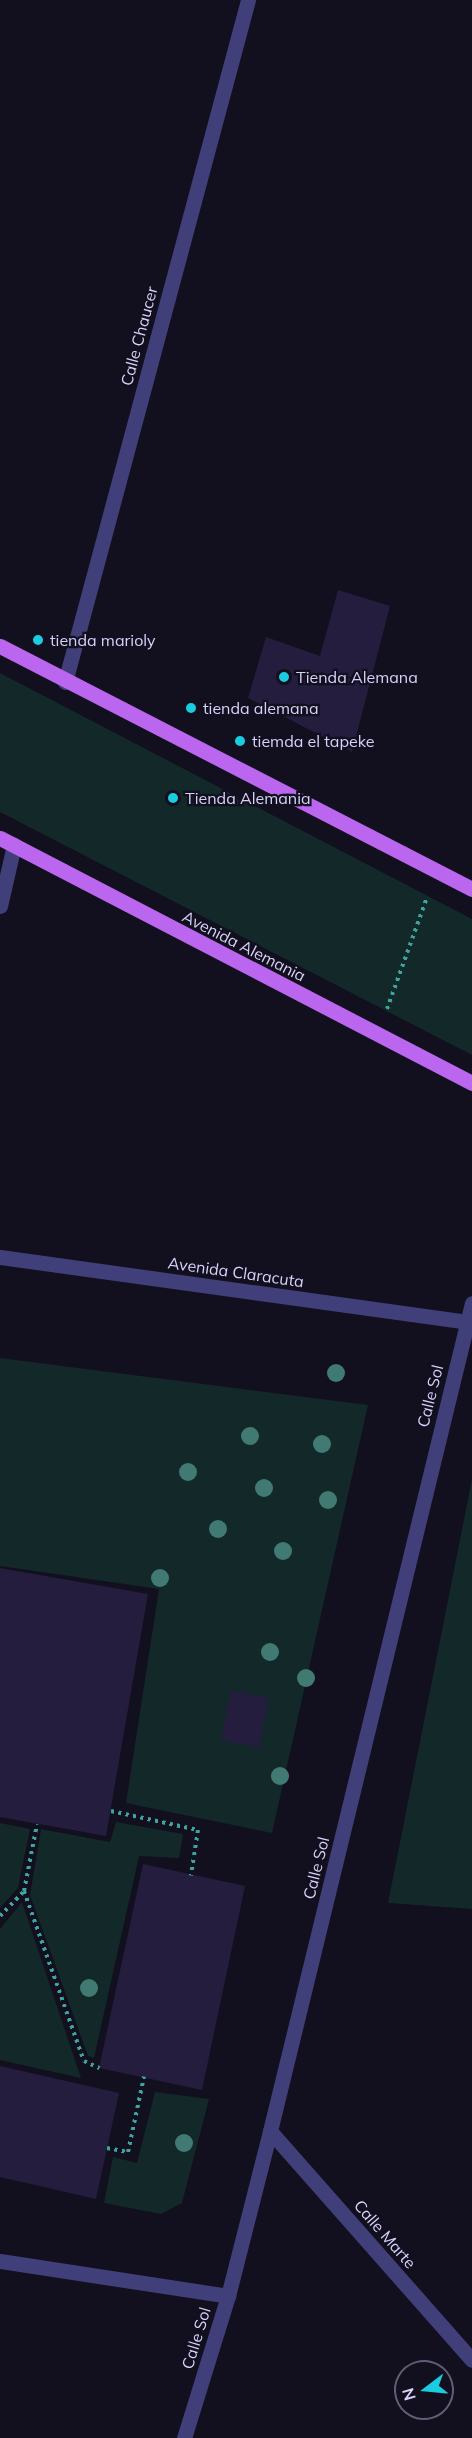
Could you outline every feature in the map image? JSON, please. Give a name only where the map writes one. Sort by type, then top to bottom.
[{"type":"main road","points":[[0,646],[65,682],[472,889]]},
{"type":"main road","name":"Avenida Alemania","points":[[0,838],[472,1083]]},
{"type":"street","name":"Calle Chaucer","points":[[65,682],[248,0]]},
{"type":"street","points":[[0,906],[14,845]]},
{"type":"street","name":"Avenida Claracuta","points":[[0,1257],[467,1322]]},
{"type":"street","name":"Calle Sol","points":[[184,2438],[228,2296],[270,2131],[472,1304]]},
{"type":"street","name":"Calle Marte","points":[[270,2131],[472,2360]]},
{"type":"street","points":[[0,2261],[228,2296]]},
{"type":"path","points":[[377,1035],[437,870]]},
{"type":"path","points":[[111,1810],[198,1830],[192,1875]]},
{"type":"path","points":[[37,1824],[24,1892],[84,2061],[99,2068]]},
{"type":"path","points":[[0,1916],[24,1892]]},
{"type":"path","points":[[107,2148],[128,2152],[144,2077]]},
{"type":"green space","points":[[0,673],[472,919],[472,1055],[0,812]]},
{"type":"green space","points":[[0,1358],[368,1405],[272,1833],[126,1803],[159,1589],[0,1566]]},
{"type":"green space","points":[[472,1479],[472,1909],[388,1903]]},
{"type":"green space","points":[[116,1822],[183,1834],[179,1858],[139,1856],[94,2058],[88,2056],[30,1895],[41,1829],[110,1842]]},
{"type":"green space","points":[[0,1823],[30,1829],[18,1888],[0,1908]]},
{"type":"green space","points":[[22,1902],[81,2078],[0,2060],[0,1929]]},
{"type":"green space","points":[[155,2092],[209,2099],[182,2203],[161,2214],[104,2203],[113,2157],[137,2163]]},
{"type":"building","points":[[338,590],[390,606],[352,752],[248,698],[266,637],[320,656]]},
{"type":"building","points":[[0,1568],[148,1594],[106,1836],[0,1817]]},
{"type":"building","points":[[231,1690],[269,1698],[259,1748],[221,1740]]},
{"type":"building","points":[[143,1864],[245,1886],[202,2090],[99,2068]]},
{"type":"building","points":[[0,2066],[119,2093],[96,2199],[0,2177]]},
{"type":"place","name":"tienda marioly","points":[[38,640]]},
{"type":"place","name":"Tienda Alemana","points":[[284,677]]},
{"type":"place","name":"tienda alemana","points":[[191,708]]},
{"type":"place","name":"tiemda el tapeke","points":[[240,741]]},
{"type":"place","name":"Tienda Alemania","points":[[173,798]]}]
